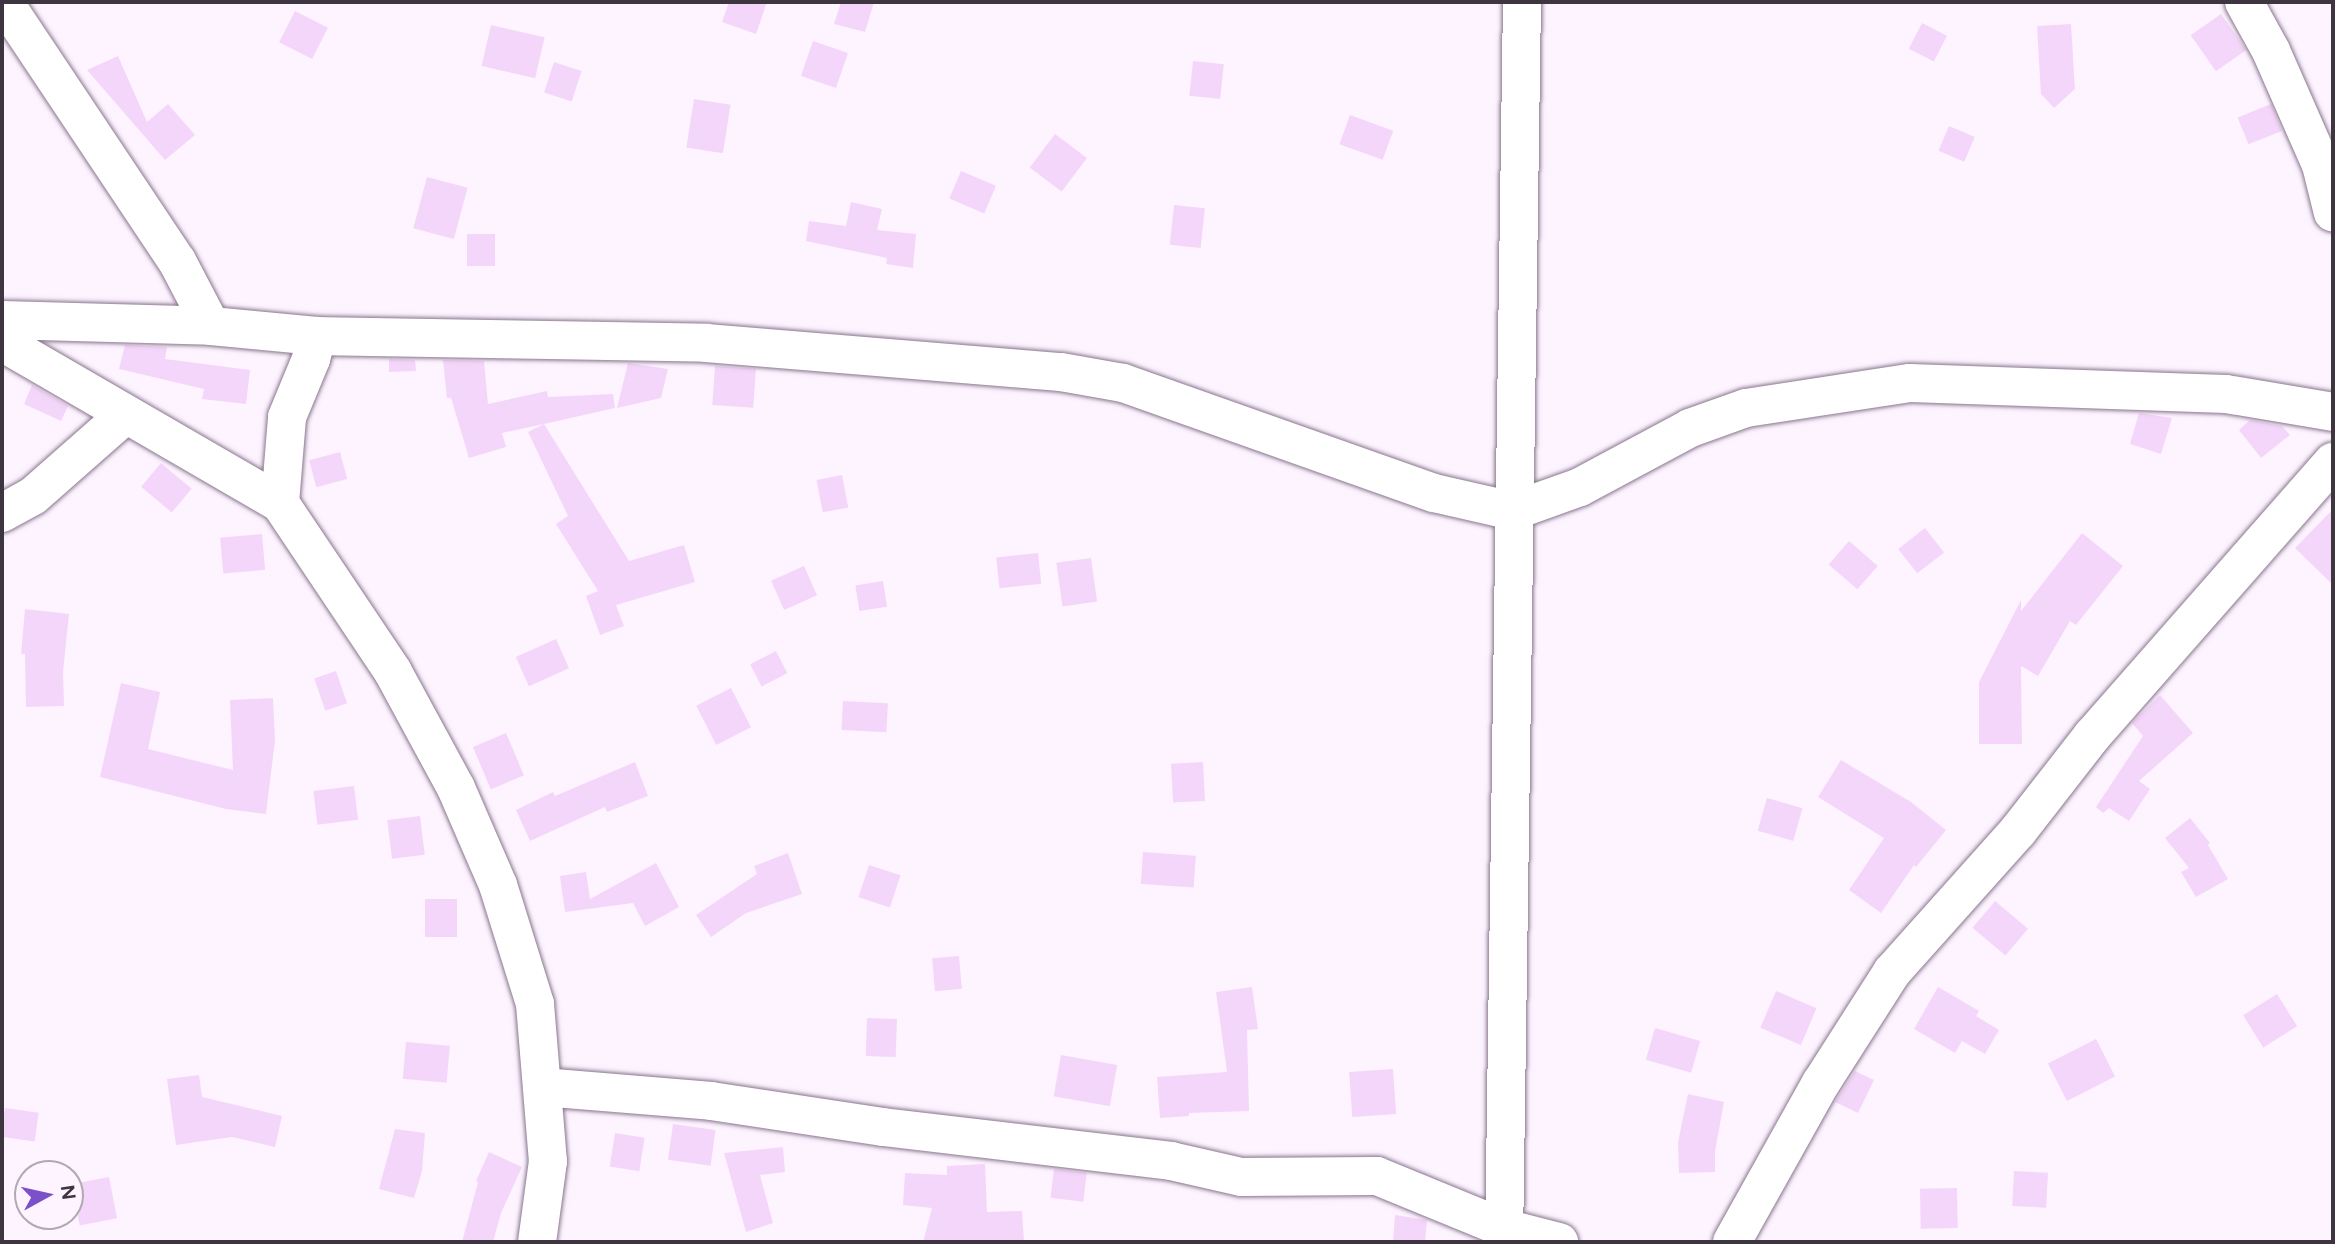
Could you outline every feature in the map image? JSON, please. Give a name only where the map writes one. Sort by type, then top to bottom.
[{"type":"street","points":[[4,2],[177,261],[211,326]]},
{"type":"street","points":[[1504,1235],[1522,2]]},
{"type":"street","points":[[2244,2],[2271,51],[2321,165],[2333,213]]},
{"type":"street","points":[[2,320],[211,326],[317,336],[706,343],[1061,372],[1123,383],[1434,493],[1513,511],[1580,487],[1690,428],[1746,408],[1910,383],[2226,394],[2333,412]]},
{"type":"street","points":[[280,503],[287,417],[312,359],[317,336]]},
{"type":"street","points":[[2,342],[280,503],[393,672],[456,788],[498,886],[536,1004],[548,1161],[537,1242]]},
{"type":"street","points":[[2,513],[33,496],[125,415]]},
{"type":"street","points":[[1732,1242],[1821,1083],[1892,972],[2018,831],[2092,736],[2333,462]]},
{"type":"street","points":[[542,1087],[711,1101],[883,1127],[1171,1161],[1241,1177],[1377,1176],[1504,1235],[1559,1242]]},
{"type":"building","points":[[729,2],[767,2],[756,34],[722,22]]},
{"type":"building","points":[[841,2],[874,2],[865,32],[834,24]]},
{"type":"building","points":[[295,11],[328,28],[312,59],[279,42]]},
{"type":"building","points":[[2221,14],[2246,50],[2216,71],[2191,35]]},
{"type":"building","points":[[1922,23],[1947,36],[1934,62],[1909,49]]},
{"type":"building","points":[[2071,24],[2075,89],[2054,108],[2041,94],[2037,26]]},
{"type":"building","points":[[491,25],[545,37],[535,78],[482,66]]},
{"type":"building","points":[[813,41],[848,53],[836,88],[801,76]]},
{"type":"building","points":[[118,56],[147,122],[168,104],[195,135],[165,160],[87,70]]},
{"type":"building","points":[[1193,61],[1224,64],[1220,99],[1189,96]]},
{"type":"building","points":[[554,62],[582,71],[572,101],[544,92]]},
{"type":"building","points":[[694,99],[731,105],[723,153],[686,147]]},
{"type":"building","points":[[2271,104],[2282,131],[2248,144],[2238,117]]},
{"type":"building","points":[[1350,115],[1393,131],[1383,160],[1339,144]]},
{"type":"building","points":[[1949,126],[1975,137],[1964,162],[1938,151]]},
{"type":"building","points":[[1055,134],[1087,158],[1062,192],[1030,168]]},
{"type":"building","points":[[961,171],[996,186],[984,213],[949,199]]},
{"type":"building","points":[[427,177],[468,188],[454,239],[413,228]]},
{"type":"building","points":[[851,202],[882,209],[877,230],[916,234],[913,268],[886,264],[887,258],[806,241],[809,221],[846,226]]},
{"type":"building","points":[[1174,205],[1205,208],[1201,248],[1170,245]]},
{"type":"building","points":[[467,234],[495,234],[495,266],[467,266]]},
{"type":"building","points":[[125,345],[167,347],[165,359],[250,370],[246,404],[202,399],[204,389],[119,369]]},
{"type":"building","points":[[389,359],[415,360],[416,371],[389,372]]},
{"type":"building","points":[[443,360],[484,361],[488,404],[547,391],[548,397],[613,394],[615,408],[502,433],[506,447],[469,458],[451,398],[447,398]]},
{"type":"building","points":[[628,363],[668,369],[661,398],[617,408]]},
{"type":"building","points":[[715,366],[756,369],[753,408],[712,405]]},
{"type":"building","points":[[32,385],[68,406],[61,421],[24,404]]},
{"type":"building","points":[[2139,413],[2172,418],[2161,454],[2130,444]]},
{"type":"building","points":[[2250,420],[2282,426],[2290,435],[2261,458],[2239,430]]},
{"type":"building","points":[[544,424],[629,561],[684,545],[695,582],[616,605],[624,626],[600,635],[586,596],[598,591],[556,524],[568,516],[528,432]]},
{"type":"building","points":[[340,452],[347,479],[316,487],[309,460]]},
{"type":"building","points":[[161,463],[192,489],[172,512],[141,487]]},
{"type":"building","points":[[842,475],[848,507],[823,512],[816,480]]},
{"type":"building","points":[[2333,509],[2333,585],[2295,548]]},
{"type":"building","points":[[1925,528],[1944,552],[1917,573],[1898,549]]},
{"type":"building","points":[[2082,533],[2123,566],[2076,625],[2070,621],[2038,676],[2021,666],[2022,744],[1979,744],[1979,682],[2021,600],[2021,611]]},
{"type":"building","points":[[262,534],[265,570],[223,574],[220,538]]},
{"type":"building","points":[[1849,541],[1878,566],[1857,589],[1829,564]]},
{"type":"building","points":[[1038,553],[1041,584],[999,588],[996,557]]},
{"type":"building","points":[[1091,558],[1097,602],[1062,606],[1056,563]]},
{"type":"building","points":[[804,566],[817,595],[784,610],[771,581]]},
{"type":"building","points":[[883,581],[887,607],[859,611],[855,585]]},
{"type":"building","points":[[25,609],[69,614],[63,672],[64,706],[26,707],[25,654],[21,654]]},
{"type":"building","points":[[556,639],[569,668],[529,686],[516,657]]},
{"type":"building","points":[[776,651],[787,673],[762,686],[750,664]]},
{"type":"building","points":[[336,671],[347,703],[325,711],[314,678]]},
{"type":"building","points":[[121,683],[160,692],[148,749],[233,770],[230,700],[273,698],[275,740],[266,814],[226,809],[100,777]]},
{"type":"building","points":[[731,688],[751,727],[716,745],[696,706]]},
{"type":"building","points":[[2160,695],[2193,733],[2139,781],[2150,789],[2129,821],[2109,808],[2103,813],[2096,807],[2143,736],[2132,723]]},
{"type":"building","points":[[843,701],[888,703],[886,732],[841,730]]},
{"type":"building","points":[[506,733],[524,775],[491,789],[473,747]]},
{"type":"building","points":[[1841,760],[1911,802],[1946,830],[1916,867],[1914,865],[1881,913],[1849,890],[1884,838],[1818,797]]},
{"type":"building","points":[[635,762],[648,796],[607,812],[605,807],[530,841],[516,810],[553,792],[555,796]]},
{"type":"building","points":[[1203,762],[1205,801],[1173,803],[1171,764]]},
{"type":"building","points":[[354,786],[358,820],[317,825],[313,791]]},
{"type":"building","points":[[1767,798],[1803,808],[1793,841],[1758,831]]},
{"type":"building","points":[[420,816],[425,855],[392,859],[387,820]]},
{"type":"building","points":[[2190,818],[2210,843],[2208,845],[2228,879],[2196,897],[2181,872],[2189,868],[2165,838]]},
{"type":"building","points":[[1143,852],[1196,856],[1194,888],[1141,884]]},
{"type":"building","points":[[788,853],[802,894],[746,913],[711,937],[696,915],[757,874],[754,866]]},
{"type":"building","points":[[656,863],[679,907],[645,926],[633,903],[565,912],[560,876],[586,872],[590,899]]},
{"type":"building","points":[[869,865],[900,875],[890,908],[858,897]]},
{"type":"building","points":[[425,899],[457,899],[457,937],[425,937]]},
{"type":"building","points":[[1995,901],[2028,929],[2005,955],[1973,928]]},
{"type":"building","points":[[959,956],[962,989],[935,991],[932,958]]},
{"type":"building","points":[[1252,987],[1258,1029],[1247,1030],[1249,1111],[1189,1113],[1189,1116],[1160,1118],[1157,1077],[1227,1072],[1216,992]]},
{"type":"building","points":[[1938,987],[1979,1011],[1976,1016],[1999,1030],[1985,1054],[1962,1041],[1955,1053],[1914,1029]]},
{"type":"building","points":[[1776,991],[1817,1008],[1801,1045],[1760,1028]]},
{"type":"building","points":[[2277,994],[2297,1026],[2263,1047],[2243,1015]]},
{"type":"building","points":[[867,1018],[897,1019],[896,1057],[866,1056]]},
{"type":"building","points":[[1655,1028],[1700,1041],[1691,1073],[1646,1060]]},
{"type":"building","points":[[2096,1039],[2115,1076],[2067,1101],[2048,1064]]},
{"type":"building","points":[[406,1042],[450,1046],[447,1083],[403,1079]]},
{"type":"building","points":[[1061,1055],[1117,1065],[1110,1106],[1054,1096]]},
{"type":"building","points":[[1393,1069],[1396,1114],[1352,1117],[1349,1072]]},
{"type":"building","points":[[1855,1071],[1874,1080],[1858,1113],[1835,1102]]},
{"type":"building","points":[[199,1075],[202,1097],[282,1116],[275,1147],[232,1137],[176,1145],[167,1079]]},
{"type":"building","points":[[1688,1094],[1724,1102],[1715,1151],[1715,1172],[1679,1173],[1678,1142]]},
{"type":"building","points":[[5,1108],[39,1113],[35,1141],[2,1137]]},
{"type":"building","points":[[673,1124],[716,1130],[711,1166],[668,1160]]},
{"type":"building","points":[[395,1129],[425,1133],[422,1171],[414,1198],[379,1189]]},
{"type":"building","points":[[615,1133],[645,1138],[639,1171],[610,1167]]},
{"type":"building","points":[[783,1147],[785,1172],[760,1175],[773,1223],[746,1232],[724,1153]]},
{"type":"building","points":[[489,1152],[522,1167],[501,1213],[493,1242],[462,1242],[478,1182],[476,1181]]},
{"type":"building","points":[[985,1164],[987,1212],[1022,1211],[1024,1242],[923,1242],[932,1208],[903,1205],[905,1173],[947,1175],[947,1166]]},
{"type":"building","points":[[1054,1169],[1087,1173],[1083,1202],[1050,1198]]},
{"type":"building","points":[[2014,1171],[2048,1173],[2046,1208],[2012,1206]]},
{"type":"building","points":[[109,1177],[117,1218],[84,1225],[84,1182]]},
{"type":"building","points":[[1957,1188],[1958,1228],[1921,1229],[1920,1189]]},
{"type":"building","points":[[1395,1215],[1427,1220],[1425,1242],[1393,1242]]}]
